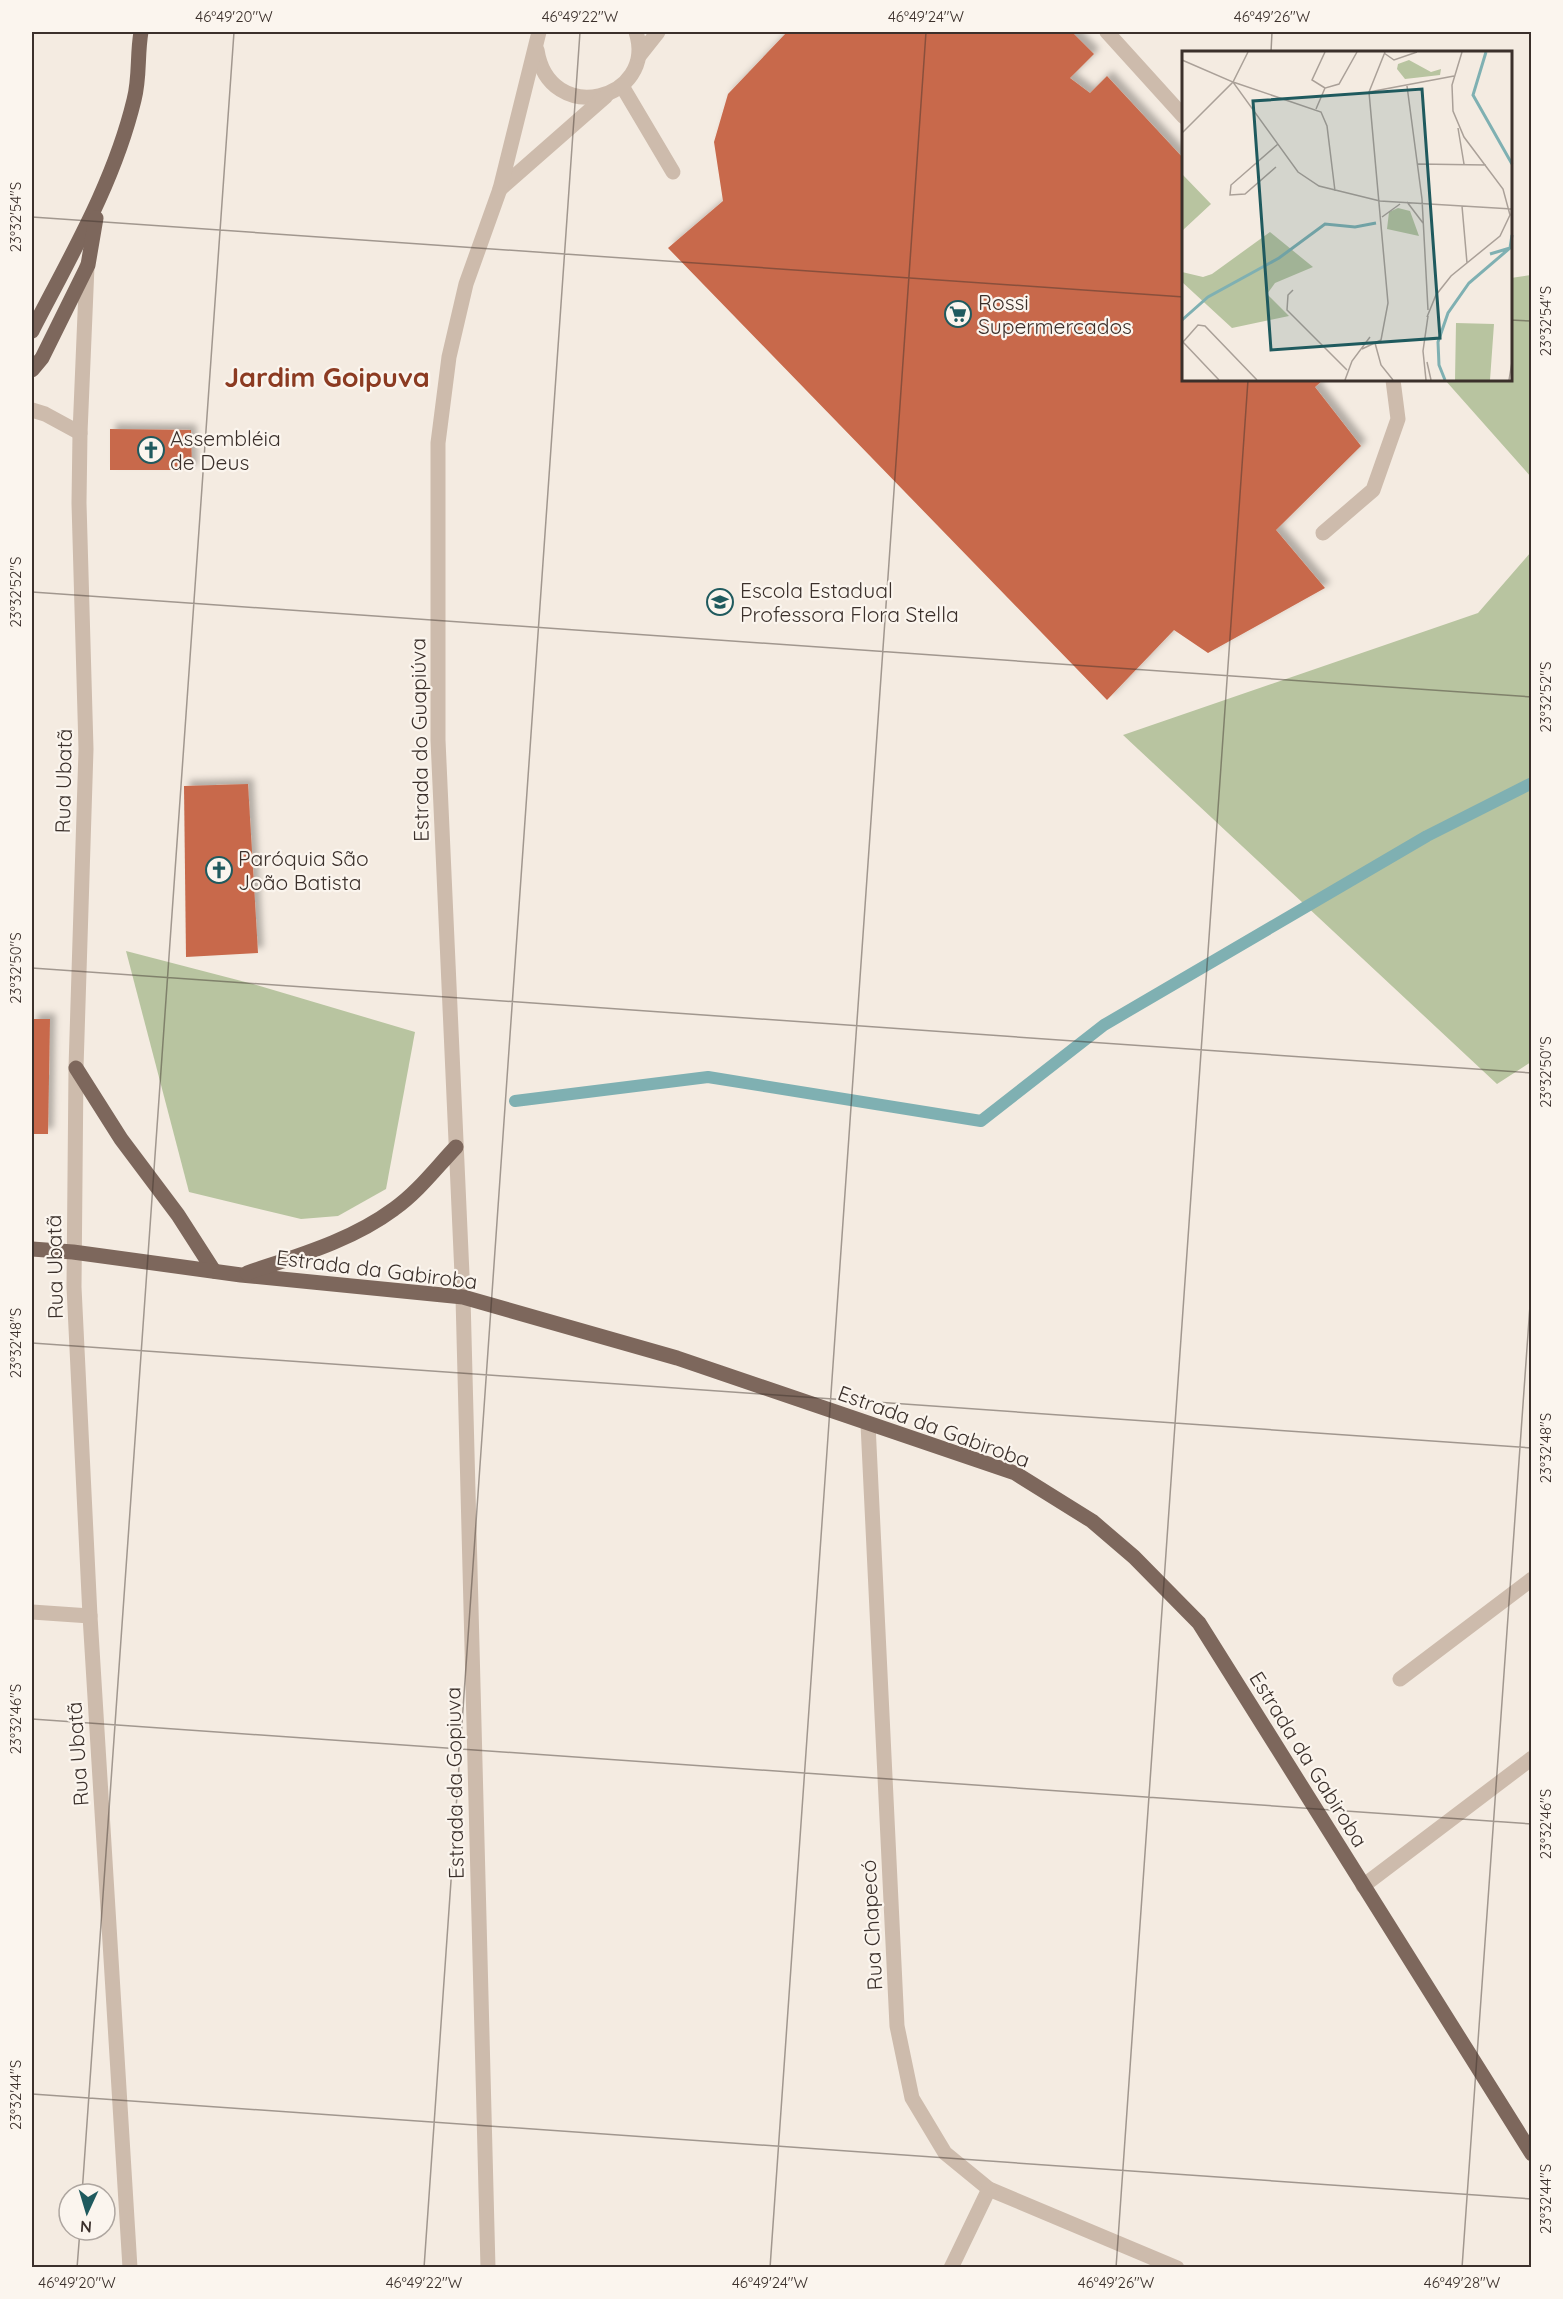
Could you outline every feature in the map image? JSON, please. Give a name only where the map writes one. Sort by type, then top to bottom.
[{"type":"main road","points":[[32,331],[99,201],[135,99],[141,33]]},
{"type":"main road","points":[[32,370],[42,358],[87,265],[99,201]]},
{"type":"main road","points":[[76,1068],[121,1139],[178,1215],[214,1271]]},
{"type":"main road","points":[[241,1275],[345,1238],[394,1209],[417,1189],[456,1147]]},
{"type":"main road","name":"Estrada da Gabiroba","points":[[32,1249],[73,1252],[241,1275],[463,1298],[677,1358],[1015,1473],[1092,1521],[1134,1557],[1199,1623],[1532,2154]]},
{"type":"street","points":[[636,32],[639,39],[639,56]]},
{"type":"street","points":[[658,32],[639,56],[633,72],[622,86],[673,172]]},
{"type":"street","points":[[1107,32],[1182,115]]},
{"type":"street","name":"Estrada do Guapiúva","points":[[538,39],[539,64],[547,78],[559,89],[574,97],[592,98],[607,94],[622,86]]},
{"type":"street","name":"Estrada do Guapiúva","points":[[463,1298],[438,740],[438,443],[449,357],[464,295],[500,189],[538,39]]},
{"type":"street","name":"Estrada do Guapiúva","points":[[500,189],[607,94]]},
{"type":"street","name":"Rua Ubatã","points":[[87,265],[79,503],[86,749],[73,1252],[90,1616],[130,2268]]},
{"type":"street","points":[[1323,533],[1372,490],[1398,419],[1393,381]]},
{"type":"street","points":[[32,410],[45,414],[80,433]]},
{"type":"street","name":"Estrada da Gopiuva","points":[[463,1298],[488,2268]]},
{"type":"street","name":"Rua Chapecó","points":[[868,1424],[897,2026],[912,2098],[945,2153],[989,2190],[1177,2268]]},
{"type":"street","points":[[1400,1679],[1532,1579]]},
{"type":"street","points":[[32,1612],[90,1616]]},
{"type":"street","points":[[1363,1886],[1532,1758]]},
{"type":"street","points":[[951,2268],[989,2190]]},
{"type":"green space","points":[[1532,275],[1531,477],[1446,381],[1512,381],[1512,278]]},
{"type":"green space","points":[[1531,552],[1531,1062],[1497,1084],[1123,735],[1478,613]]},
{"type":"green space","points":[[126,951],[253,984],[415,1032],[386,1189],[338,1216],[301,1219],[189,1192]]},
{"type":"building","name":"Rossi Supermercados","points":[[787,32],[1072,32],[1094,54],[1070,78],[1090,93],[1107,76],[1182,157],[1182,381],[1322,381],[1315,387],[1361,446],[1276,530],[1325,588],[1208,653],[1174,630],[1107,700],[668,248],[723,201],[714,142],[728,94]]},
{"type":"building","name":"Assembléia de Deus","points":[[110,429],[191,430],[192,470],[110,470]]},
{"type":"building","name":"Paróquia São João Batista","points":[[248,784],[258,953],[186,957],[184,786]]},
{"type":"building","points":[[32,1019],[50,1019],[48,1134],[32,1134]]},
{"type":"waterway","points":[[515,1101],[708,1077],[981,1121],[1104,1025],[1427,836],[1532,783]]},
{"type":"place","name":"Rossi Supermercados","points":[[958,314]]},
{"type":"place","name":"Assembléia de Deus","points":[[151,450]]},
{"type":"place","name":"Escola Estadual Professora Flora Stella","points":[[720,602]]},
{"type":"place","name":"Paróquia São João Batista","points":[[219,870]]},
{"type":"district","name":"Jardim Goipuva","points":[[327,377]]}]
